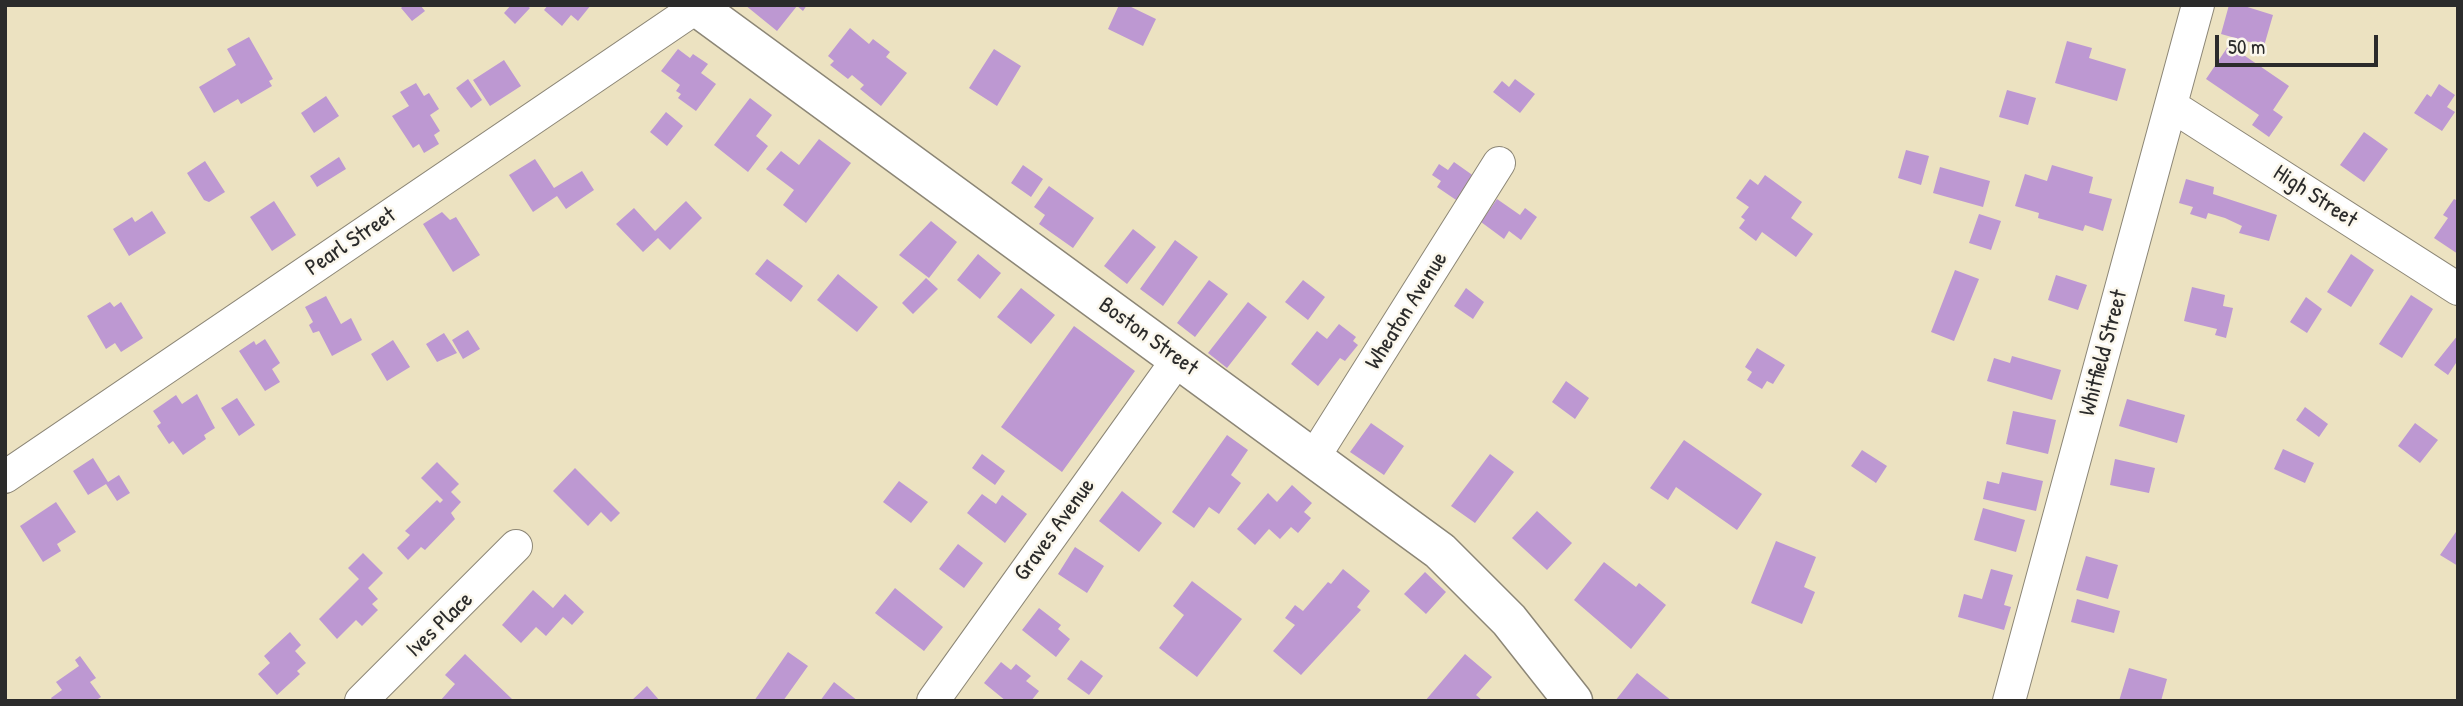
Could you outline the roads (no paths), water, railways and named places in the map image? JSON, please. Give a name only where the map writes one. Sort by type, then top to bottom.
[{"type":"main road","name":"Boston Street","points":[[696,6],[1440,551],[1473,581],[1509,620],[1573,701]]},
{"type":"street","name":"Whitfield Street","points":[[2009,701],[2198,5]]},
{"type":"street","name":"Pearl Street","points":[[5,478],[696,6]]},
{"type":"street","name":"High Street","points":[[2172,106],[2458,289]]},
{"type":"street","name":"Wheaton Avenue","points":[[1314,457],[1499,163]]},
{"type":"street","name":"Graves Avenue","points":[[933,701],[1178,359]]},
{"type":"street","name":"Ives Place","points":[[361,701],[516,546]]}]
